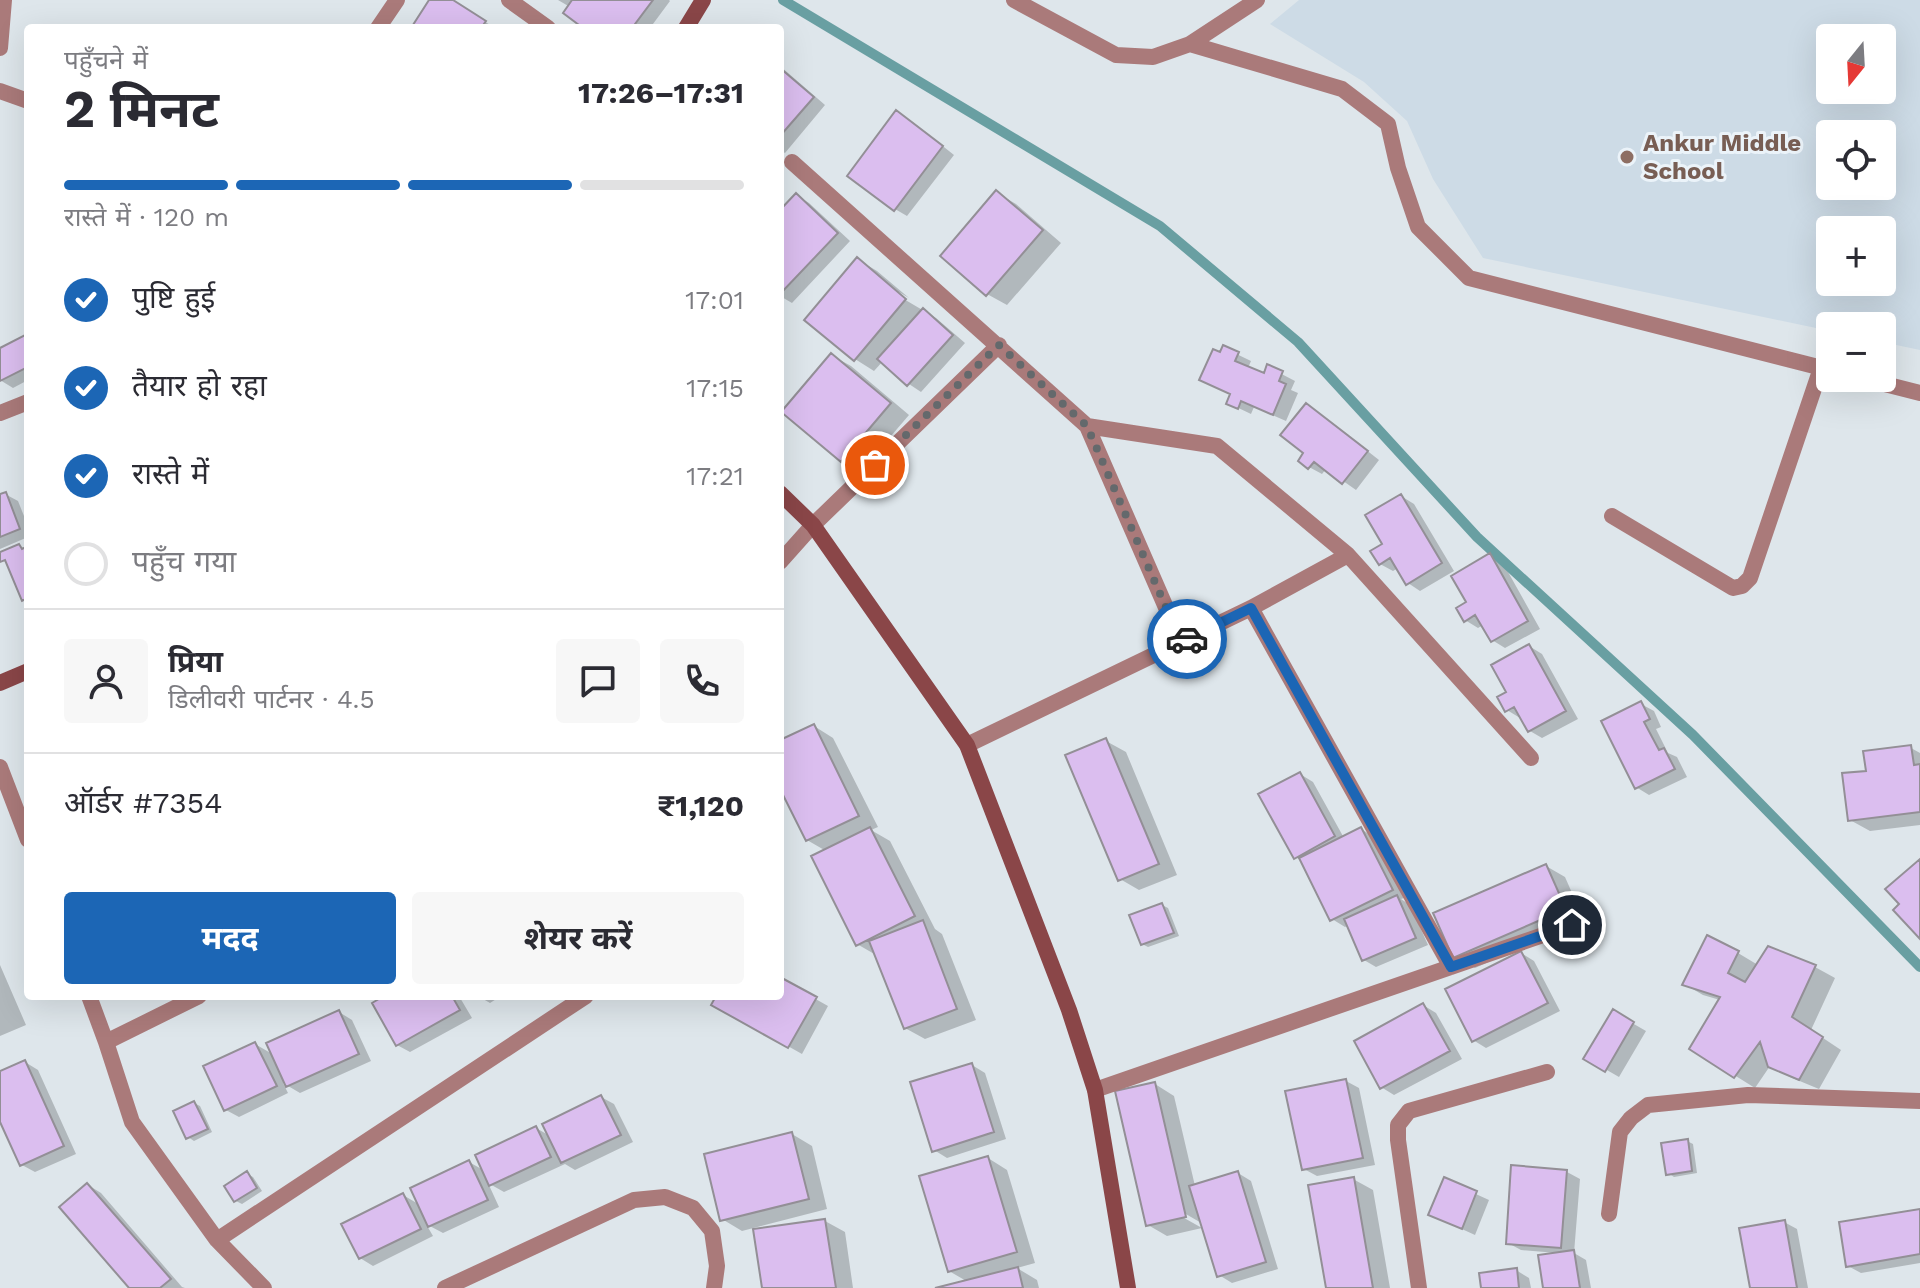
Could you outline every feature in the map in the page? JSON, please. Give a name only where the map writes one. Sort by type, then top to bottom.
[{"type":"street","points":[[0,48],[4,0]]},
{"type":"street","points":[[381,24],[397,0]]},
{"type":"street","points":[[509,0],[542,24]]},
{"type":"street","points":[[688,24],[703,0]]},
{"type":"street","points":[[1014,0],[1116,55],[1153,57],[1190,44],[1257,0]]},
{"type":"street","points":[[1190,44],[1342,89],[1388,124],[1398,168],[1418,227],[1469,278],[1816,366]]},
{"type":"street","points":[[0,91],[24,100]]},
{"type":"street","points":[[792,162],[1087,426],[1181,642]]},
{"type":"street","points":[[784,558],[813,525],[999,345]]},
{"type":"street","points":[[1896,387],[1920,393]]},
{"type":"street","points":[[1612,516],[1733,588],[1742,586],[1750,578],[1818,392]]},
{"type":"street","points":[[0,413],[24,404]]},
{"type":"street","points":[[1087,426],[1217,446],[1348,555],[1531,758]]},
{"type":"street","points":[[784,497],[813,525],[967,745],[1069,1010],[1095,1090],[1128,1288]]},
{"type":"street","points":[[967,745],[1251,608],[1348,555]]},
{"type":"street","points":[[1251,608],[1451,967]]},
{"type":"street","points":[[0,683],[24,673]]},
{"type":"street","points":[[0,767],[24,830]]},
{"type":"street","points":[[1095,1090],[1572,925]]},
{"type":"street","points":[[90,1000],[132,1122],[217,1240],[264,1288]]},
{"type":"street","points":[[106,1042],[191,1000]]},
{"type":"street","points":[[217,1240],[580,1000]]},
{"type":"street","points":[[1419,1288],[1398,1125],[1409,1111],[1547,1072]]},
{"type":"street","points":[[1609,1214],[1620,1132],[1631,1118],[1648,1105],[1748,1095],[1920,1101]]},
{"type":"street","points":[[445,1288],[634,1200],[665,1197],[693,1208],[712,1231],[717,1266],[714,1288]]},
{"type":"shaded area","name":"Ankur Middle School","points":[[1299,0],[1920,0],[1920,350],[1896,345],[1896,312],[1816,312],[1816,328],[1483,258],[1433,179],[1407,121],[1364,82],[1270,24]]},
{"type":"building","points":[[429,0],[453,0],[486,21],[484,24],[414,24]]},
{"type":"building","points":[[572,0],[653,0],[635,24],[578,24],[563,13]]},
{"type":"building","points":[[784,71],[814,97],[784,131]]},
{"type":"building","points":[[896,110],[943,146],[894,211],[847,176]]},
{"type":"building","points":[[996,190],[1043,230],[986,296],[940,256]]},
{"type":"building","points":[[796,193],[838,233],[784,290],[784,206]]},
{"type":"building","points":[[857,257],[906,299],[854,361],[804,320]]},
{"type":"building","points":[[923,308],[953,335],[907,386],[877,359]]},
{"type":"building","points":[[24,336],[24,369],[0,381],[0,348]]},
{"type":"building","points":[[1223,345],[1239,352],[1235,361],[1264,373],[1267,364],[1283,371],[1279,381],[1286,384],[1273,415],[1241,401],[1238,409],[1226,404],[1230,394],[1199,380],[1213,349],[1220,352]]},
{"type":"building","points":[[831,353],[891,403],[841,462],[784,414],[784,408]]},
{"type":"building","points":[[1306,403],[1368,451],[1342,484],[1314,462],[1308,469],[1298,461],[1303,453],[1280,435]]},
{"type":"building","points":[[6,492],[20,529],[0,537],[0,494]]},
{"type":"building","points":[[1401,494],[1442,563],[1406,585],[1390,558],[1379,565],[1370,551],[1382,544],[1365,515]]},
{"type":"building","points":[[19,544],[24,548],[22,601],[5,560],[0,562],[0,552]]},
{"type":"building","points":[[1490,553],[1528,621],[1491,642],[1475,615],[1464,622],[1456,608],[1466,602],[1451,576]]},
{"type":"building","points":[[1529,644],[1566,711],[1528,732],[1514,707],[1505,712],[1497,697],[1506,692],[1491,665]]},
{"type":"building","points":[[1641,701],[1650,719],[1644,722],[1659,750],[1664,748],[1675,769],[1635,789],[1601,721]]},
{"type":"building","points":[[814,724],[859,816],[806,841],[784,797],[784,738]]},
{"type":"building","points":[[1106,738],[1159,864],[1118,881],[1065,755]]},
{"type":"building","points":[[1911,745],[1914,765],[1920,764],[1920,812],[1848,821],[1842,773],[1866,771],[1863,751]]},
{"type":"building","points":[[1300,772],[1335,836],[1294,859],[1258,794]]},
{"type":"building","points":[[870,827],[915,916],[856,946],[811,856]]},
{"type":"building","points":[[1361,827],[1393,890],[1330,921],[1299,858]]},
{"type":"building","points":[[1920,859],[1920,939],[1893,910],[1899,904],[1885,889]]},
{"type":"building","points":[[1546,864],[1566,909],[1453,958],[1433,913]]},
{"type":"building","points":[[1397,895],[1416,938],[1362,961],[1344,919]]},
{"type":"building","points":[[1162,903],[1174,933],[1141,945],[1129,915]]},
{"type":"building","points":[[923,920],[957,1009],[904,1029],[869,941]]},
{"type":"building","points":[[1707,935],[1739,951],[1728,973],[1745,982],[1768,946],[1816,965],[1792,1017],[1823,1037],[1799,1080],[1768,1067],[1760,1042],[1734,1078],[1689,1049],[1720,997],[1682,985]]},
{"type":"building","points":[[1521,951],[1548,1003],[1472,1042],[1445,989]]},
{"type":"building","points":[[784,979],[817,997],[788,1048],[711,1005],[714,1000],[784,1000]]},
{"type":"building","points":[[377,1000],[454,1000],[460,1010],[396,1046],[372,1003]]},
{"type":"building","points":[[1423,1003],[1450,1051],[1380,1089],[1354,1041]]},
{"type":"building","points":[[1613,1009],[1634,1022],[1605,1072],[1583,1059]]},
{"type":"building","points":[[339,1010],[359,1054],[286,1087],[266,1043]]},
{"type":"building","points":[[255,1042],[277,1086],[224,1111],[203,1066]]},
{"type":"building","points":[[25,1060],[64,1146],[20,1166],[0,1122],[0,1071]]},
{"type":"building","points":[[972,1063],[994,1132],[932,1152],[910,1082]]},
{"type":"building","points":[[1346,1079],[1363,1158],[1302,1170],[1285,1091]]},
{"type":"building","points":[[1155,1082],[1186,1217],[1146,1226],[1115,1091]]},
{"type":"building","points":[[601,1095],[621,1135],[561,1163],[542,1124]]},
{"type":"building","points":[[194,1101],[208,1129],[186,1139],[173,1111]]},
{"type":"building","points":[[536,1126],[551,1157],[489,1186],[475,1155]]},
{"type":"building","points":[[792,1132],[809,1199],[720,1221],[704,1154]]},
{"type":"building","points":[[1688,1139],[1692,1171],[1666,1175],[1661,1143]]},
{"type":"building","points":[[988,1156],[1017,1252],[948,1272],[919,1176]]},
{"type":"building","points":[[469,1160],[488,1200],[428,1227],[410,1188]]},
{"type":"building","points":[[1511,1165],[1567,1170],[1561,1248],[1506,1244]]},
{"type":"building","points":[[247,1171],[257,1188],[234,1202],[224,1186]]},
{"type":"building","points":[[1238,1171],[1266,1262],[1217,1277],[1189,1186]]},
{"type":"building","points":[[1354,1177],[1373,1288],[1326,1288],[1308,1185]]},
{"type":"building","points":[[1444,1177],[1477,1191],[1462,1229],[1428,1215]]},
{"type":"building","points":[[87,1183],[171,1279],[160,1288],[129,1288],[59,1207]]},
{"type":"building","points":[[403,1193],[421,1229],[359,1259],[341,1224]]},
{"type":"building","points":[[1920,1209],[1920,1254],[1846,1267],[1839,1222]]},
{"type":"building","points":[[825,1219],[836,1288],[762,1288],[753,1229]]},
{"type":"building","points":[[1785,1220],[1797,1288],[1750,1288],[1739,1228]]},
{"type":"building","points":[[1574,1250],[1580,1288],[1543,1288],[1538,1255]]},
{"type":"building","points":[[1018,1267],[1023,1288],[935,1288]]},
{"type":"building","points":[[1517,1268],[1519,1288],[1481,1288],[1479,1273]]},
{"type":"waterway","points":[[783,0],[1160,226],[1298,342],[1477,537],[1693,735],[1920,967]]},
{"type":"way so far","points":[[875,465],[999,345],[1087,426],[1181,642],[1187,639]]},
{"type":"place","name":"Ankur Middle School","points":[[1627,157]]},
{"type":"route","points":[[1187,639],[1251,608],[1451,967],[1572,925]]}]
